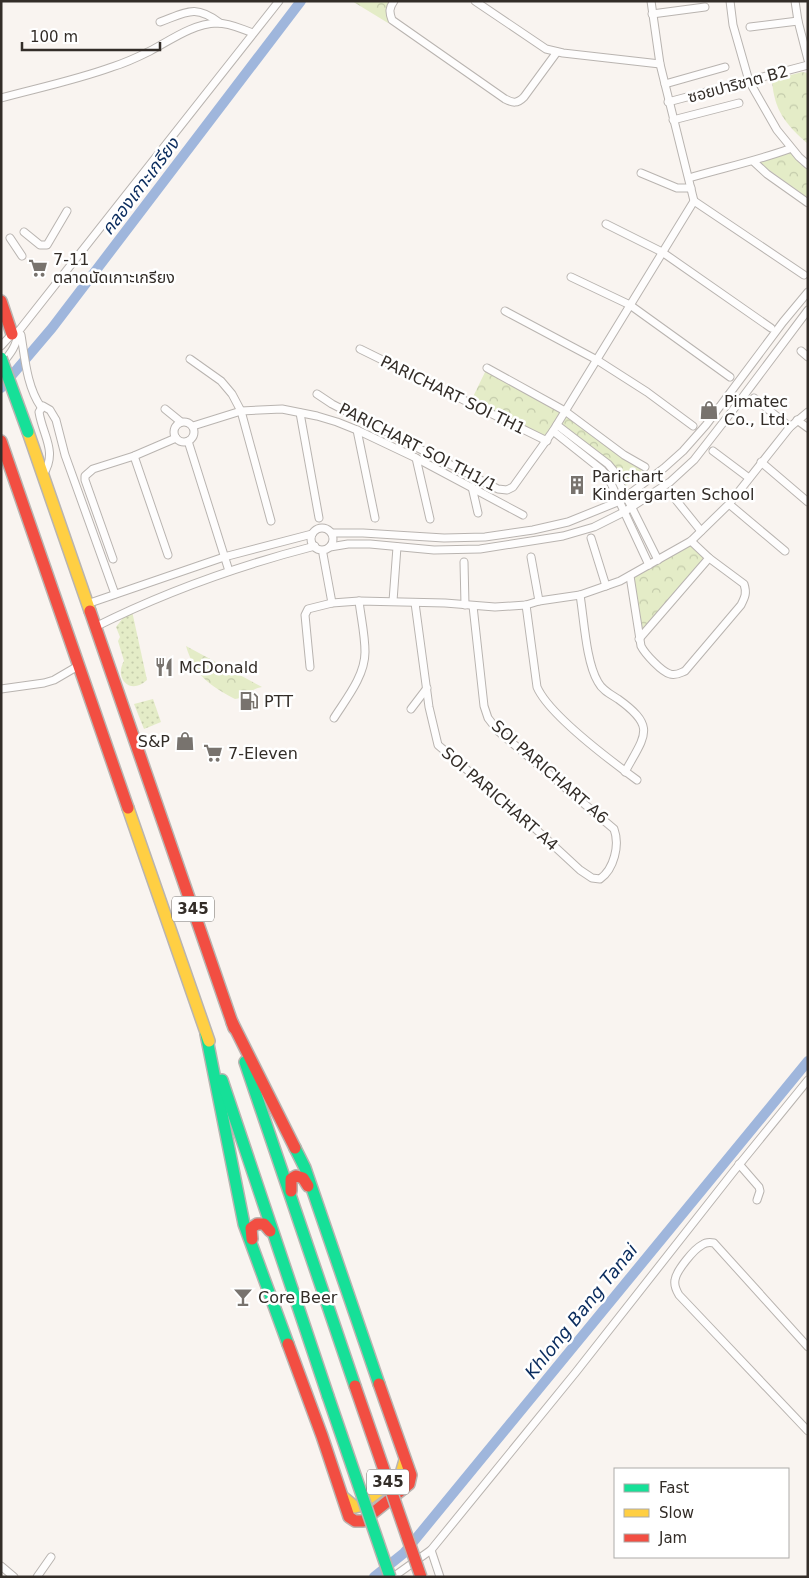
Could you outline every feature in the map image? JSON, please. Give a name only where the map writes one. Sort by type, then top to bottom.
[{"type":"main road","points":[[1,301],[16,332]]},
{"type":"main road","name":"345","points":[[1,358],[232,1022],[421,1577]]},
{"type":"main road","name":"345","points":[[1,441],[206,1034],[328,1396],[392,1577]]},
{"type":"main road","points":[[206,1034],[244,1224],[322,1436],[341,1494],[351,1505],[359,1506],[401,1474],[405,1458],[305,1168],[232,1022]]},
{"type":"main road","points":[[292,1202],[290,1184],[294,1176],[301,1175],[313,1194]]},
{"type":"main road","points":[[254,1248],[250,1231],[256,1224],[260,1222],[267,1225],[274,1238]]},
{"type":"street","points":[[1,346],[16,332],[279,1]]},
{"type":"street","points":[[394,1],[390,7],[392,20],[505,100],[513,103],[520,101],[556,52]]},
{"type":"street","points":[[474,1],[546,49],[556,52],[660,64]]},
{"type":"street","points":[[651,1],[660,64],[668,102],[694,201],[804,275]]},
{"type":"street","points":[[730,1],[734,25],[749,81],[777,130],[808,165]]},
{"type":"street","points":[[795,1],[808,60]]},
{"type":"street","points":[[652,14],[704,7]]},
{"type":"street","points":[[160,22],[188,12],[200,11],[208,14],[221,24]]},
{"type":"street","points":[[750,27],[798,21]]},
{"type":"street","points":[[1,98],[111,68],[150,51],[173,37],[203,26],[233,25],[253,33]]},
{"type":"street","name":"ซอยปาริชาต B2","points":[[668,102],[808,65]]},
{"type":"street","points":[[665,84],[725,67]]},
{"type":"street","points":[[673,120],[739,103]]},
{"type":"street","points":[[689,178],[742,162],[754,162],[789,149]]},
{"type":"street","points":[[754,162],[808,203]]},
{"type":"street","points":[[641,173],[677,188],[691,188]]},
{"type":"street","name":"PARICHART SOI TH1/1","points":[[317,394],[332,404],[498,489],[507,490],[514,487],[555,428],[694,201]]},
{"type":"street","points":[[24,232],[40,245],[47,244],[67,211]]},
{"type":"street","points":[[606,224],[662,252],[771,328]]},
{"type":"street","points":[[10,238],[22,256]]},
{"type":"street","points":[[571,277],[630,305],[730,377]]},
{"type":"street","points":[[332,533],[444,538],[485,537],[533,530],[568,522],[623,498],[664,468],[682,451],[706,424],[808,292]]},
{"type":"street","points":[[312,534],[311,538],[314,546],[322,550],[348,544],[370,544],[434,550],[480,549],[563,536],[594,527],[631,508],[670,482],[694,460],[808,310]]},
{"type":"street","points":[[506,311],[597,360],[647,392],[693,426]]},
{"type":"street","points":[[16,332],[24,351],[30,382],[41,407],[39,412],[50,452],[48,466],[43,475]]},
{"type":"street","points":[[1,365],[18,342],[16,332]]},
{"type":"street","name":"PARICHART SOI TH1","points":[[360,349],[547,440]]},
{"type":"street","points":[[801,351],[808,356]]},
{"type":"street","points":[[190,359],[221,381],[232,394],[242,411],[271,521]]},
{"type":"street","points":[[487,368],[565,411],[624,455],[645,467]]},
{"type":"street","points":[[754,398],[790,427]]},
{"type":"street","points":[[41,407],[44,406],[50,410],[56,420],[65,456],[115,594]]},
{"type":"street","points":[[165,408],[181,422]]},
{"type":"street","points":[[193,426],[194,435],[188,441],[180,441],[176,438],[174,432],[176,426],[181,422],[185,421],[193,426],[242,411],[282,409],[337,422],[416,458],[523,516]]},
{"type":"street","points":[[310,667],[305,616],[308,609],[332,603],[393,601],[495,607],[526,605],[539,601],[580,595],[630,576],[690,541],[701,531],[729,504],[790,427],[808,412]]},
{"type":"street","points":[[300,413],[319,518]]},
{"type":"street","points":[[797,420],[808,428]]},
{"type":"street","points":[[555,428],[608,477],[631,508],[658,560]]},
{"type":"street","points":[[357,430],[375,518]]},
{"type":"street","points":[[112,559],[85,480],[88,472],[134,456],[176,438]]},
{"type":"street","points":[[188,441],[229,571]]},
{"type":"street","points":[[713,451],[749,478]]},
{"type":"street","points":[[134,456],[168,555]]},
{"type":"street","points":[[416,458],[430,519]]},
{"type":"street","points":[[761,462],[808,502]]},
{"type":"street","points":[[472,487],[478,513]]},
{"type":"street","points":[[672,495],[701,531]]},
{"type":"street","points":[[623,498],[624,512],[649,565]]},
{"type":"street","points":[[729,504],[785,551]]},
{"type":"street","points":[[87,604],[224,557],[312,534],[322,527],[332,533],[334,538],[330,547]]},
{"type":"street","points":[[591,538],[606,586]]},
{"type":"street","points":[[630,576],[638,639],[645,653],[668,674],[677,675],[685,671],[741,605],[746,591],[744,584],[690,541]]},
{"type":"street","points":[[95,627],[229,571],[314,546]]},
{"type":"street","points":[[393,601],[397,547]]},
{"type":"street","points":[[324,554],[332,603]]},
{"type":"street","points":[[531,557],[539,601]]},
{"type":"street","points":[[638,639],[709,558]]},
{"type":"street","points":[[464,562],[465,605]]},
{"type":"street","points":[[580,595],[592,670],[604,690],[631,708],[639,716],[645,728],[644,736],[625,772]]},
{"type":"street","points":[[334,718],[353,688],[363,665],[365,652],[359,602]]},
{"type":"street","name":"SOI PARICHART A4","points":[[414,603],[432,724],[438,744],[580,870]]},
{"type":"street","points":[[526,605],[537,687],[541,696],[550,707],[590,744],[637,780]]},
{"type":"street","name":"SOI PARICHART A6","points":[[473,606],[484,706],[488,718],[498,731],[614,829],[617,836],[616,849],[608,874],[600,879],[592,878],[580,870]]},
{"type":"street","points":[[1,689],[44,683],[54,680],[78,666]]},
{"type":"street","points":[[411,709],[427,688]]},
{"type":"street","points":[[392,1577],[431,1550],[576,1372],[739,1164],[808,1080]]},
{"type":"street","points":[[739,1164],[759,1187],[760,1191],[757,1200]]},
{"type":"street","points":[[808,1348],[714,1243],[708,1242],[700,1246],[678,1270],[674,1280],[679,1295],[808,1431]]},
{"type":"street","points":[[431,1550],[440,1577]]},
{"type":"street","points":[[37,1577],[51,1557]]},
{"type":"street","points":[[1,1566],[14,1577]]},
{"type":"green space","points":[[352,1],[394,1],[392,20],[388,23]]},
{"type":"green space","points":[[802,72],[808,73],[808,144],[782,116],[775,100],[772,80]]},
{"type":"green space","points":[[789,149],[808,168],[808,198],[758,162]]},
{"type":"green space","points":[[487,368],[565,411],[645,467],[623,489],[613,470],[557,425],[547,441],[470,403]]},
{"type":"green space","points":[[691,541],[709,558],[639,639],[630,576]]},
{"type":"green space","points":[[132,611],[147,680],[135,686],[130,686],[122,679],[121,667],[124,661],[118,641],[120,637],[116,627],[126,614]]},
{"type":"green space","points":[[186,646],[262,687],[235,699],[210,684],[204,678],[194,665]]},
{"type":"green space","points":[[153,699],[161,722],[144,729],[134,704]]},
{"type":"waterway","name":"คลองเกาะเกรียง","points":[[1,388],[52,328],[301,1]]},
{"type":"waterway","name":"Khlong Bang Tanai","points":[[374,1577],[404,1553],[808,1061]]},
{"type":"traffic: fast","points":[[1,358],[28,432]]},
{"type":"traffic: fast","points":[[206,1034],[244,1224],[288,1344]]},
{"type":"traffic: fast","points":[[245,1062],[355,1386]]},
{"type":"traffic: fast","points":[[222,1080],[328,1396]]},
{"type":"traffic: fast","points":[[295,1148],[305,1168],[379,1384]]},
{"type":"traffic: fast","points":[[328,1396],[390,1577]]},
{"type":"traffic: slow","points":[[28,432],[90,611]]},
{"type":"traffic: slow","points":[[128,808],[209,1041]]},
{"type":"traffic: slow","points":[[344,1498],[355,1507],[359,1506],[401,1474],[405,1460]]},
{"type":"traffic: jam","points":[[1,301],[12,334]]},
{"type":"traffic: jam","points":[[1,441],[128,808]]},
{"type":"traffic: jam","points":[[90,611],[234,1028]]},
{"type":"traffic: jam","points":[[232,1022],[295,1148]]},
{"type":"traffic: jam","points":[[291,1191],[291,1179],[296,1176],[303,1178],[308,1186]]},
{"type":"traffic: jam","points":[[252,1239],[251,1228],[257,1224],[264,1224],[270,1231]]},
{"type":"traffic: jam","points":[[288,1344],[349,1517],[355,1521],[363,1521],[409,1484],[411,1475],[379,1384]]},
{"type":"traffic: jam","points":[[355,1386],[421,1577]]},
{"type":"place","name":"7-11 ตลาดนัดเกาะเกรียง","points":[[38,268]]},
{"type":"place","name":"Pimatec Co., Ltd.","points":[[709,410]]},
{"type":"place","name":"Parichart Kindergarten School","points":[[577,485]]},
{"type":"place","name":"McDonald","points":[[164,667]]},
{"type":"place","name":"PTT","points":[[249,701]]},
{"type":"place","name":"S&P","points":[[185,741]]},
{"type":"place","name":"7-Eleven","points":[[213,753]]},
{"type":"place","name":"Core Beer","points":[[243,1297]]}]
